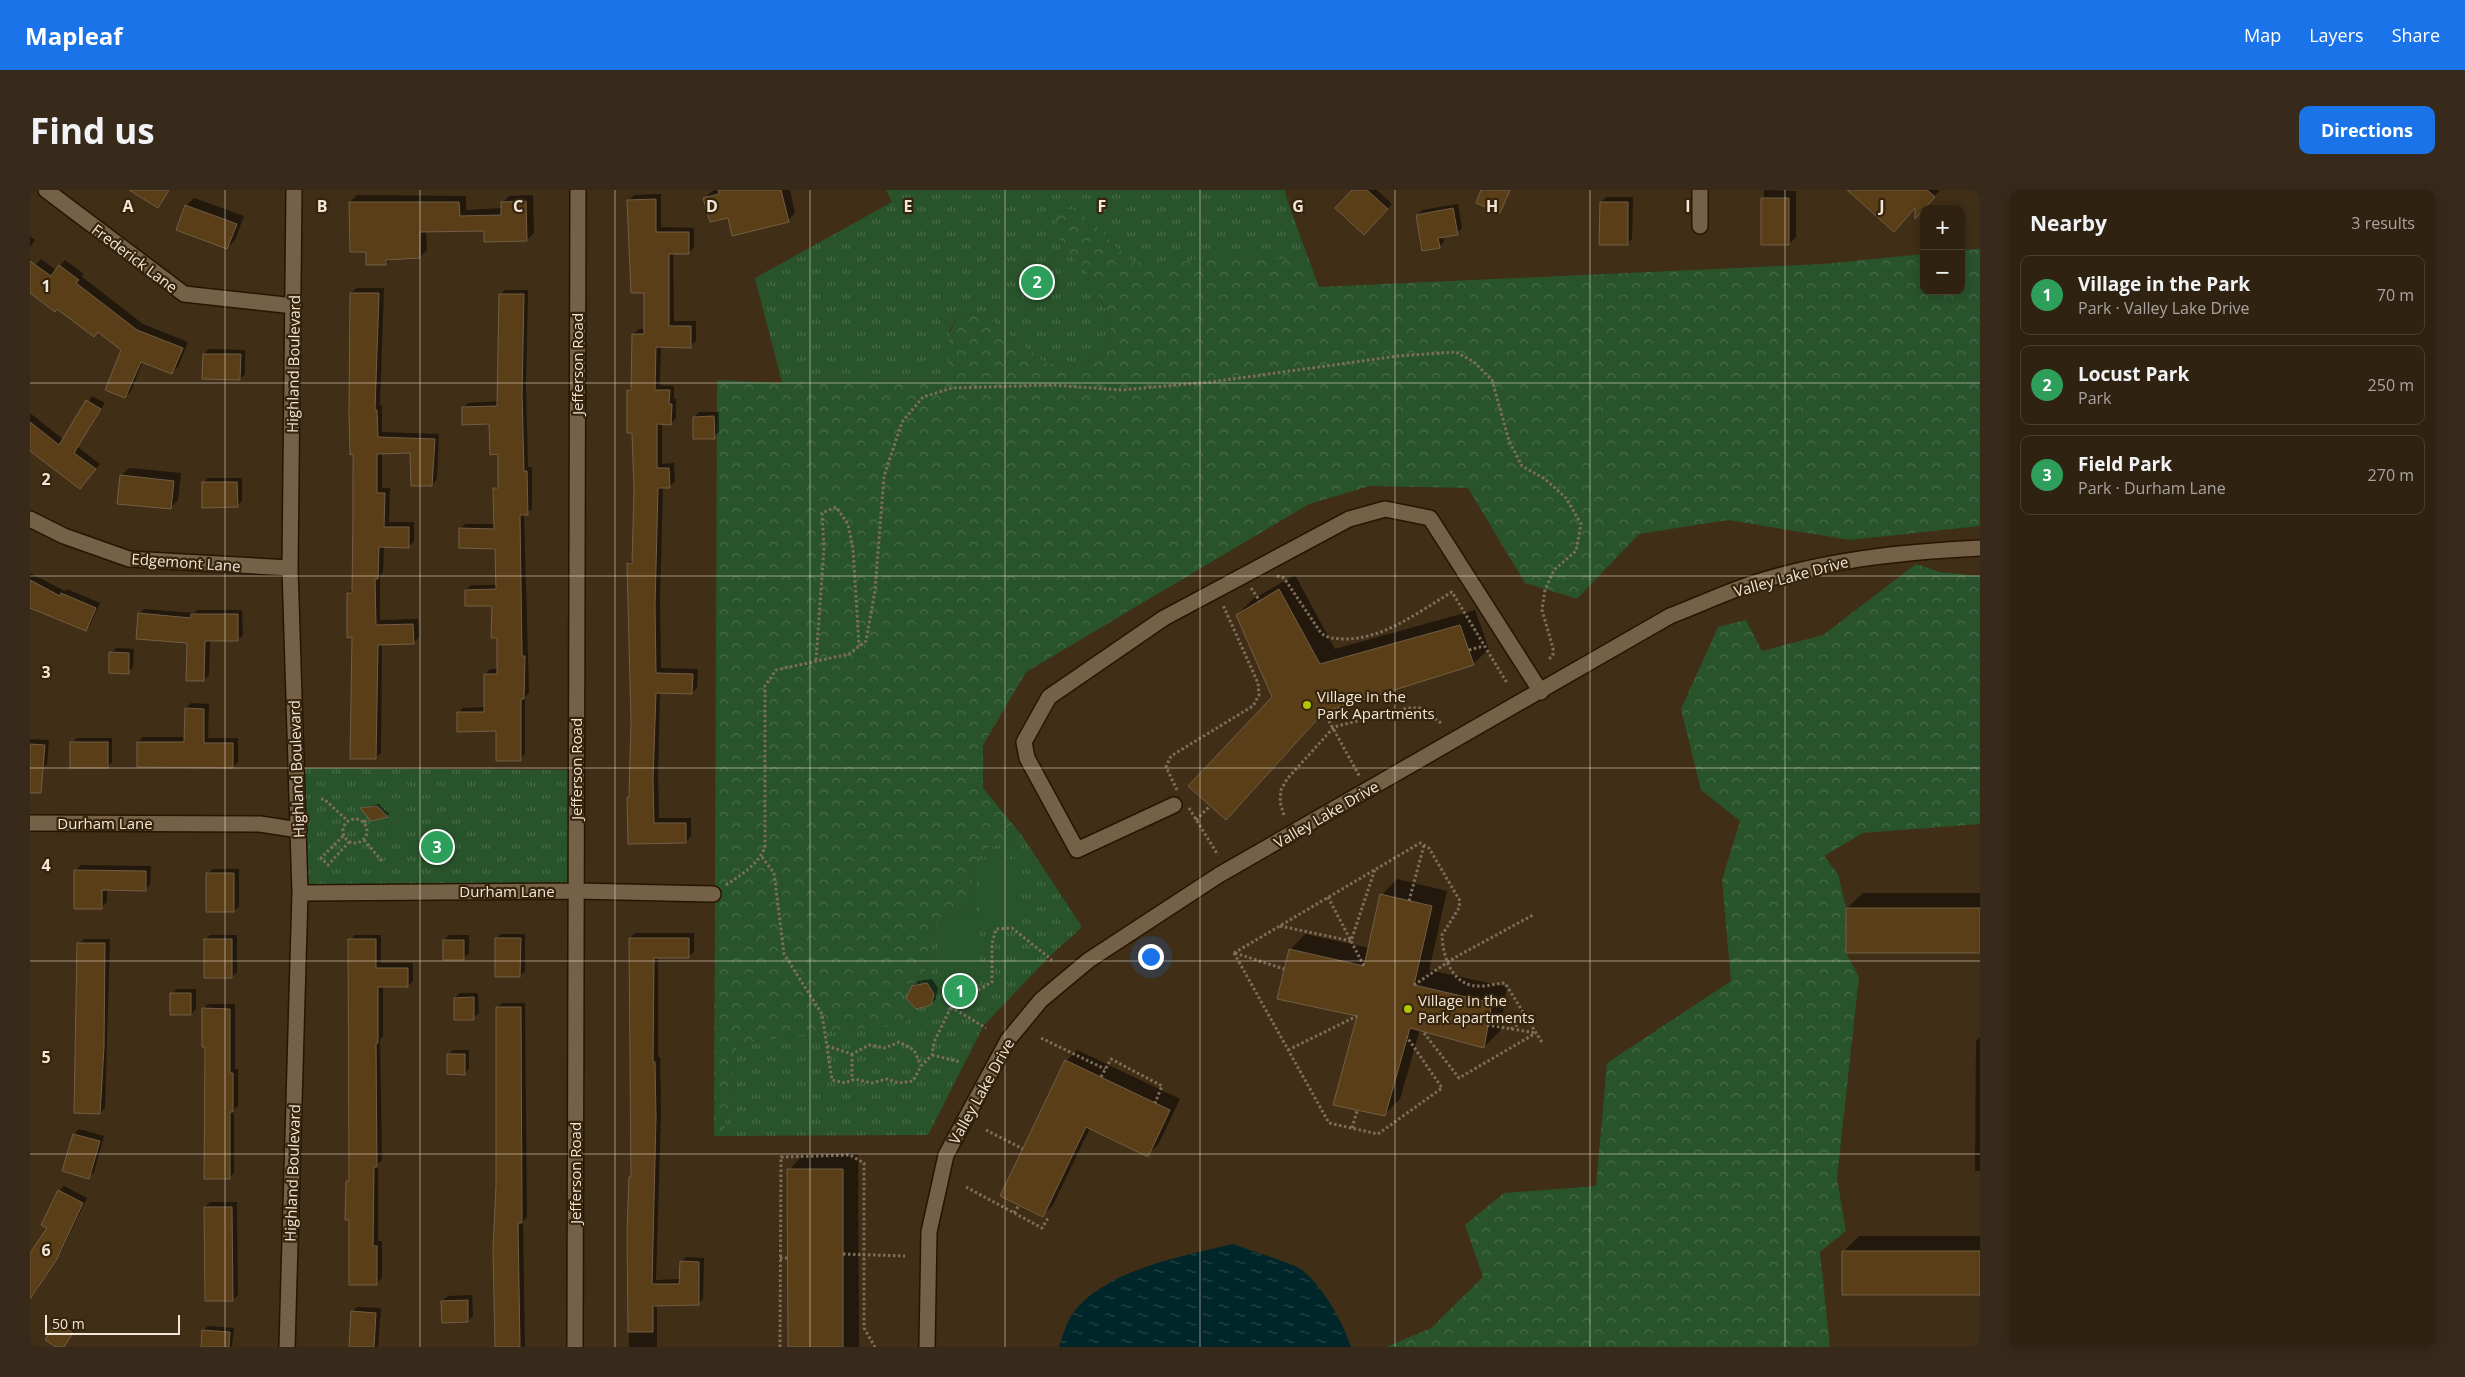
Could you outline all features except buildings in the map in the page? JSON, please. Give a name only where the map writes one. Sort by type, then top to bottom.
[{"type":"street","name":"Frederick Lane","points":[[46,190],[184,294],[294,306]]},
{"type":"street","name":"Highland Boulevard","points":[[287,1347],[300,893],[290,568],[294,190]]},
{"type":"street","name":"Jefferson Road","points":[[575,1347],[578,190]]},
{"type":"street","points":[[1700,190],[1700,226]]},
{"type":"street","points":[[1180,802],[1077,850],[1027,758],[1024,742],[1049,697],[1164,618],[1349,519],[1385,509],[1430,518],[1541,692]]},
{"type":"street","name":"Edgemont Lane","points":[[30,519],[64,536],[129,559],[290,568]]},
{"type":"street","name":"Valley Lake Drive","points":[[927,1347],[929,1232],[946,1154],[1008,1040],[1041,1000],[1088,960],[1219,875],[1541,692],[1670,616],[1748,585],[1841,561],[1911,551],[1980,548]]},
{"type":"street","name":"Durham Lane","points":[[30,823],[260,824],[299,830]]},
{"type":"street","name":"Durham Lane","points":[[300,893],[575,891],[713,894]]},
{"type":"path","points":[[713,894],[749,870],[762,857],[765,847],[765,686],[776,670],[849,654],[866,641],[875,591],[884,476],[902,422],[923,397],[952,388],[1052,385],[1121,390],[1212,382],[1398,356],[1456,352],[1474,362],[1492,380],[1509,441],[1522,466],[1545,479],[1566,498],[1581,524],[1576,551],[1554,570],[1545,590],[1542,610],[1553,648],[1553,655],[1548,660]]},
{"type":"path","points":[[816,660],[824,548],[822,513],[836,507],[848,524],[853,548],[859,646]]},
{"type":"path","points":[[1273,575],[1284,578],[1321,633],[1327,638],[1360,639],[1387,630],[1452,592],[1507,683]]},
{"type":"path","points":[[1242,592],[1258,583]]},
{"type":"path","points":[[1251,587],[1260,601]]},
{"type":"path","points":[[1218,855],[1196,820],[1180,802],[1166,767],[1171,756],[1253,706],[1259,695],[1258,683],[1222,607],[1225,602]]},
{"type":"path","points":[[1469,650],[1484,646]]},
{"type":"path","points":[[1284,815],[1280,802],[1281,790],[1287,779],[1334,728],[1408,708],[1420,708],[1441,723]]},
{"type":"path","points":[[1324,712],[1366,791]]},
{"type":"path","points":[[321,799],[324,799],[348,821]]},
{"type":"path","points":[[1196,820],[1210,806]]},
{"type":"path","points":[[364,822],[368,818]]},
{"type":"path","points":[[356,819],[364,822],[368,829],[364,840],[357,844],[349,842],[344,836],[343,827],[348,821],[356,819]]},
{"type":"path","points":[[344,836],[321,858],[328,865],[349,842]]},
{"type":"path","points":[[364,840],[382,861]]},
{"type":"path","points":[[1234,953],[1420,843],[1429,848],[1460,902],[1459,908],[1442,935],[1446,964],[1463,983],[1481,986],[1505,983],[1543,1044]]},
{"type":"path","points":[[1409,901],[1424,845]]},
{"type":"path","points":[[762,857],[774,873],[784,954],[822,1014],[832,1080],[844,1083],[852,1080],[872,1083],[887,1079],[899,1083],[913,1081],[921,1066],[932,1055],[934,1042],[951,1007],[992,982],[992,944],[996,929],[1012,928],[1052,960]]},
{"type":"path","points":[[1350,941],[1375,868]]},
{"type":"path","points":[[1328,897],[1364,966]]},
{"type":"path","points":[[1414,985],[1446,964],[1533,915]]},
{"type":"path","points":[[1280,926],[1350,941]]},
{"type":"path","points":[[1234,953],[1284,968]]},
{"type":"path","points":[[1234,953],[1330,1123],[1378,1134],[1442,1088],[1407,1037]]},
{"type":"path","points":[[951,1007],[986,1028]]},
{"type":"path","points":[[1288,1050],[1357,1016]]},
{"type":"path","points":[[1510,1030],[1527,1018]]},
{"type":"path","points":[[1487,1025],[1536,1033]]},
{"type":"path","points":[[1424,1033],[1459,1078],[1536,1033]]},
{"type":"path","points":[[1042,1038],[1105,1069]]},
{"type":"path","points":[[826,1046],[852,1054],[869,1045],[885,1048],[899,1042],[914,1050],[921,1066]]},
{"type":"path","points":[[852,1054],[852,1080]]},
{"type":"path","points":[[932,1055],[961,1062]]},
{"type":"path","points":[[1101,1077],[1110,1059],[1162,1086],[1155,1103]]},
{"type":"path","points":[[1352,1128],[1357,1111]]},
{"type":"path","points":[[986,1130],[1023,1148]]},
{"type":"path","points":[[780,1347],[782,1157],[850,1155],[864,1163],[864,1328],[875,1347]]},
{"type":"path","points":[[966,1187],[1042,1228],[1048,1218]]},
{"type":"path","points":[[1014,1213],[1019,1205]]},
{"type":"path","points":[[843,1254],[905,1256]]},
{"type":"path","points":[[780,1258],[788,1258]]},
{"type":"green space","points":[[886,190],[1285,190],[1319,287],[1100,298],[1112,324],[1105,355],[1076,366],[1045,363],[984,314],[958,315],[949,331],[949,381],[782,383],[755,278],[892,202]]},
{"type":"green space","points":[[1070,208],[1090,220],[1129,260],[1154,266],[1224,255],[1294,260],[1319,287],[1822,264],[1920,254],[1920,295],[1965,295],[1965,250],[1980,249],[1980,526],[1850,540],[1728,520],[1639,534],[1577,599],[1525,583],[1468,488],[1370,486],[1309,504],[1026,672],[983,745],[983,788],[1023,837],[977,851],[968,910],[937,919],[923,979],[907,984],[901,999],[910,1012],[905,1025],[827,1031],[737,1044],[724,1136],[714,1136],[717,380],[782,383],[948,381],[949,334],[958,315],[984,314],[1045,363],[1076,366],[1105,355],[1112,324],[1091,277],[1068,253],[1056,233],[1057,215]]},
{"type":"green space","points":[[1916,564],[1940,572],[1980,576],[1980,824],[1863,833],[1824,856],[1838,874],[1846,908],[1846,953],[1859,977],[1837,1178],[1846,1231],[1820,1252],[1830,1347],[1386,1347],[1431,1328],[1483,1277],[1465,1225],[1504,1193],[1596,1186],[1607,1063],[1731,981],[1722,880],[1740,821],[1701,790],[1681,709],[1718,627],[1746,620],[1762,651],[1823,635]]},
{"type":"green space","points":[[297,768],[576,770],[575,891],[300,893]]},
{"type":"green space","points":[[388,798],[402,798],[402,837],[387,837]]},
{"type":"green space","points":[[1023,837],[1082,927],[1048,958],[984,1025],[928,1135],[724,1136],[737,1043],[827,1031],[905,1024],[901,999],[907,984],[923,979],[937,919],[968,910],[977,851]]},
{"type":"green space","points":[[979,859],[1022,859],[1022,925],[979,925],[979,984],[937,984],[937,919],[979,918]]},
{"type":"water","points":[[1233,1244],[1280,1260],[1302,1270],[1325,1295],[1343,1327],[1351,1347],[1059,1347],[1070,1318],[1083,1302],[1100,1288],[1121,1277],[1167,1260]]},
{"type":"place","name":"Locust Park","points":[[1037,282]]},
{"type":"place","name":"Village in the Park Apartments","points":[[1307,705]]},
{"type":"place","name":"Field Park","points":[[437,847]]},
{"type":"place","name":"Village in the Park","points":[[960,991]]},
{"type":"place","name":"Village in the Park apartments","points":[[1408,1009]]}]
